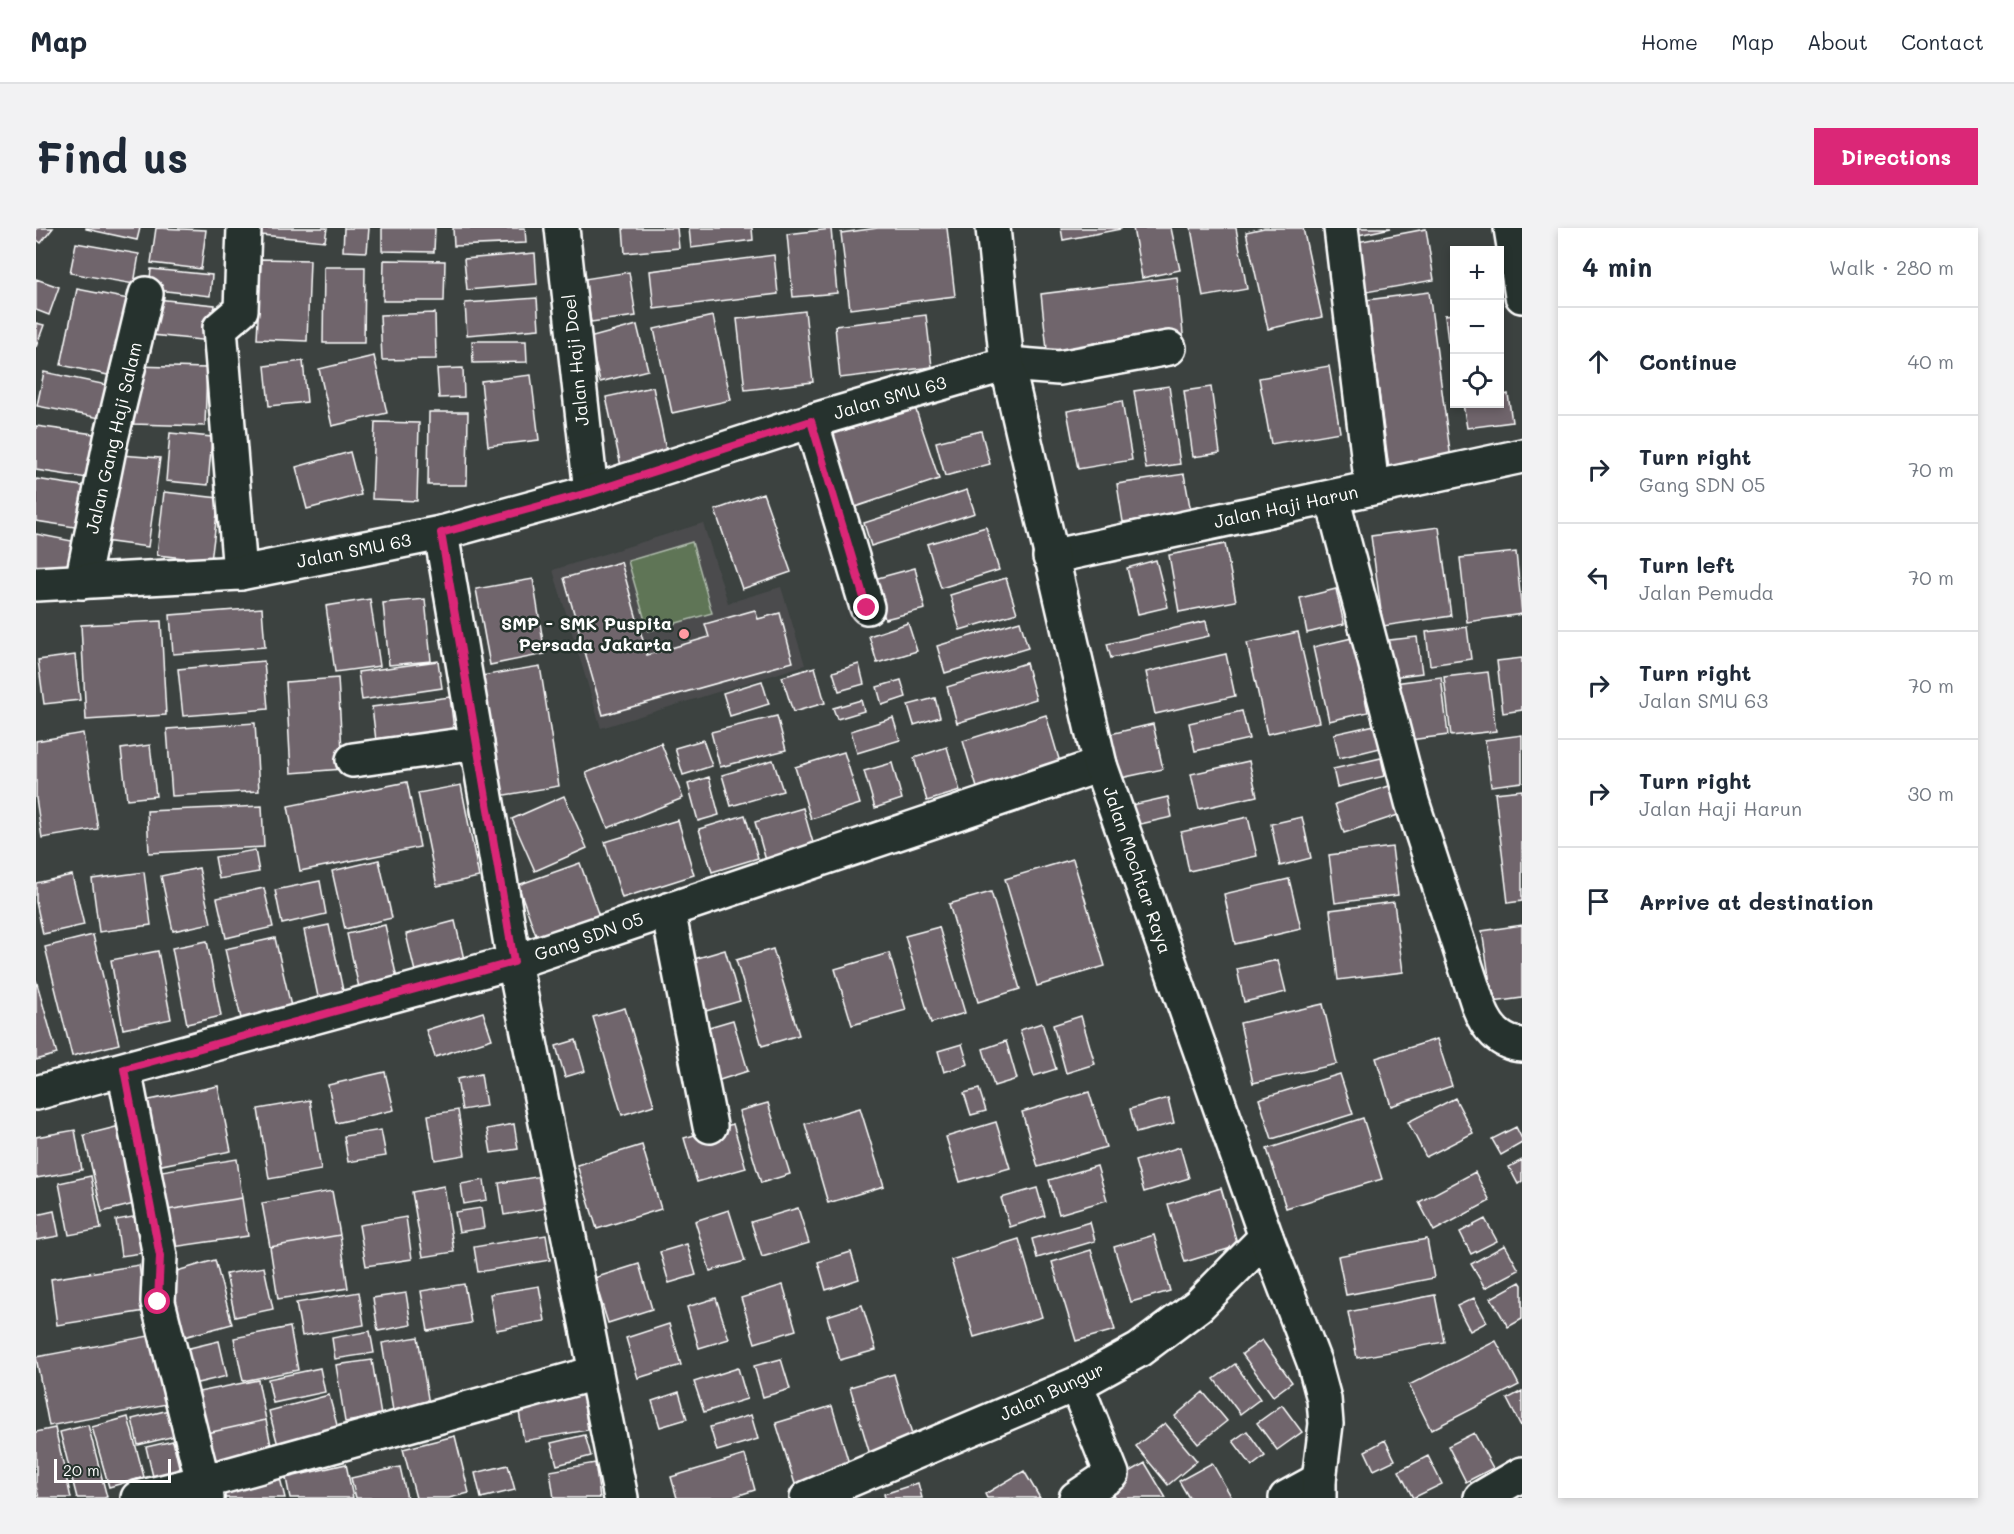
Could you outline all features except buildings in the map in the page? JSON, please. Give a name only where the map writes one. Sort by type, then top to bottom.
[{"type":"street","points":[[240,573],[220,328],[241,310],[244,228]]},
{"type":"street","name":"Jalan Haji Doel","points":[[562,228],[591,492]]},
{"type":"street","name":"Jalan Mochtar Raya","points":[[993,228],[1007,364],[1100,765],[1266,1237],[1314,1362],[1324,1399],[1326,1424],[1307,1491]]},
{"type":"street","points":[[1341,228],[1372,488]]},
{"type":"street","points":[[1511,228],[1522,296]]},
{"type":"street","name":"Jalan Gang Haji Salam","points":[[82,582],[111,439],[146,294]]},
{"type":"street","points":[[1007,364],[1059,368],[1169,348]]},
{"type":"street","name":"Jalan SMU 63","points":[[36,584],[240,573],[441,533],[591,492],[811,421],[1007,364]]},
{"type":"street","points":[[811,421],[867,608]]},
{"type":"street","name":"Jalan Haji Harun","points":[[1050,557],[1522,456]]},
{"type":"street","points":[[1332,497],[1412,802],[1479,1007],[1484,1019],[1495,1034],[1522,1045]]},
{"type":"street","points":[[441,533],[514,962],[621,1498]]},
{"type":"street","points":[[353,760],[477,743]]},
{"type":"street","name":"Gang SDN 05","points":[[36,1093],[514,962],[1100,765]]},
{"type":"street","points":[[668,910],[710,1126]]},
{"type":"street","points":[[124,1069],[160,1256],[158,1302],[205,1490]]},
{"type":"street","name":"Jalan Bungur","points":[[807,1498],[1076,1384],[1138,1350],[1199,1305],[1266,1237]]},
{"type":"street","points":[[138,1498],[205,1490],[595,1373]]},
{"type":"street","points":[[1076,1384],[1112,1474],[1076,1498]]},
{"type":"street","points":[[1481,1498],[1522,1474]]},
{"type":"shaded area","name":"SMP - SMK Puspita Persada Jakarta","points":[[703,523],[728,603],[781,587],[805,665],[601,728],[553,570]]},
{"type":"green space","points":[[692,542],[712,613],[648,631],[628,561]]},
{"type":"place","name":"SMP - SMK Puspita Persada Jakarta","points":[[684,634]]},
{"type":"route","points":[[158,1302],[160,1256],[124,1069],[514,962],[441,533],[591,492],[811,421],[867,608]]}]
